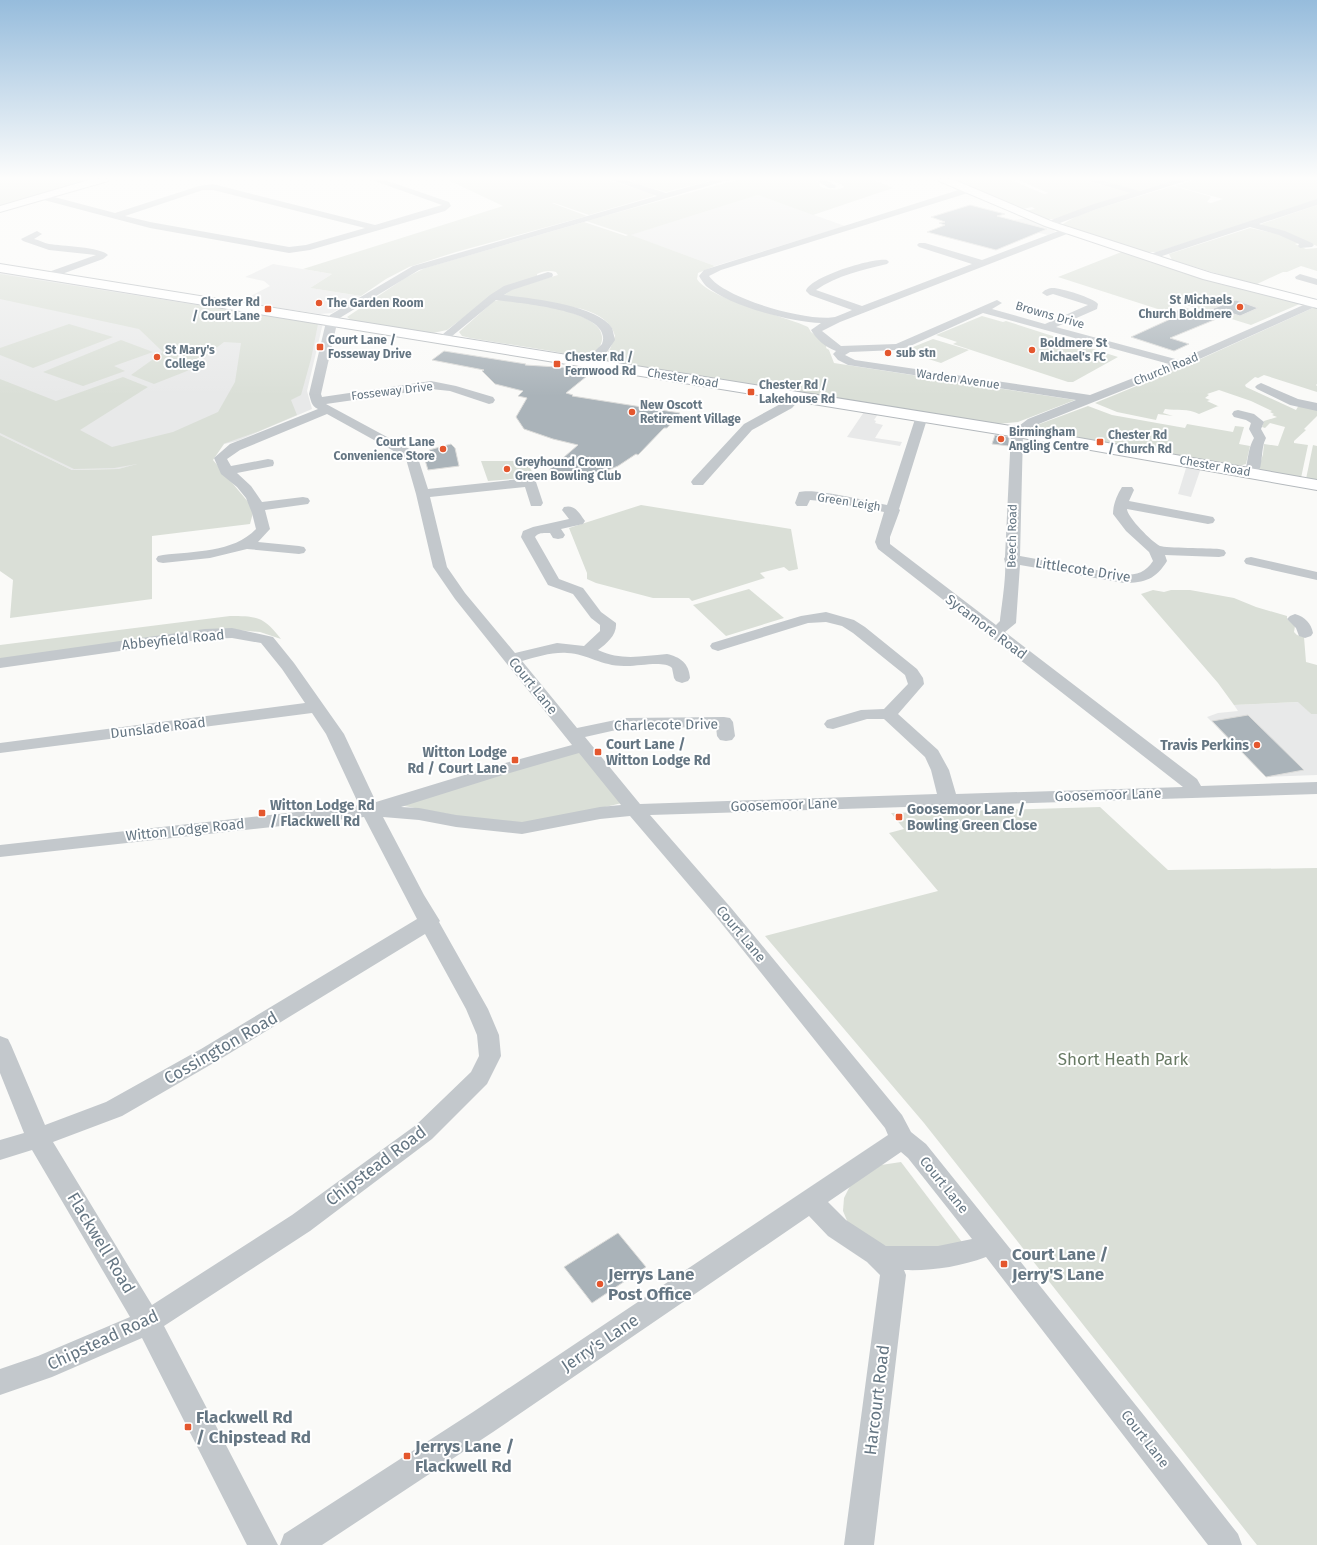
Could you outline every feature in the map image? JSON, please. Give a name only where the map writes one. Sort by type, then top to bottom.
[{"type":"main road","points":[[1132,251],[1215,278],[1316,303]]},
{"type":"main road","name":"Chester Road","points":[[0,268],[922,416],[1252,472],[1317,485]]},
{"type":"street","points":[[47,276],[106,254],[79,251]]},
{"type":"street","points":[[316,400],[316,388],[331,322],[336,316],[416,268],[475,251]]},
{"type":"street","points":[[772,251],[718,268],[708,272],[704,276],[709,285],[727,295],[761,308],[799,318],[836,320],[1016,251]]},
{"type":"street","points":[[941,251],[983,264]]},
{"type":"street","points":[[1150,257],[1168,251]]},
{"type":"street","points":[[862,310],[814,293],[811,291],[811,288],[834,276],[866,264],[884,262]]},
{"type":"street","points":[[442,339],[494,297],[508,288],[548,275]]},
{"type":"street","points":[[1300,277],[1317,282]]},
{"type":"street","points":[[1046,327],[1093,307],[1093,304],[1088,301],[1053,291]]},
{"type":"street","points":[[494,297],[579,311],[597,320],[607,330],[608,340],[601,352],[589,363]]},
{"type":"street","name":"Browns Drive","points":[[836,320],[817,328],[816,332],[834,348],[848,349],[896,347],[904,345],[997,303]]},
{"type":"street","name":"Church Road","points":[[1017,432],[1032,422],[1180,364],[1316,303]]},
{"type":"street","name":"Browns Drive","points":[[983,310],[1180,364]]},
{"type":"street","name":"Warden Avenue","points":[[848,349],[839,354],[842,358],[852,363],[1091,399]]},
{"type":"street","name":"Fosseway Drive","points":[[316,400],[431,384],[452,388],[489,400]]},
{"type":"street","points":[[1261,387],[1294,402],[1317,407]]},
{"type":"street","points":[[698,482],[748,427],[788,405],[797,396]]},
{"type":"street","name":"Court Lane","points":[[316,400],[319,405],[327,410],[408,454],[415,465],[440,567],[460,596],[635,810],[766,964],[894,1122],[902,1139],[917,1151],[1169,1469],[1227,1545]]},
{"type":"street","points":[[163,559],[189,561],[246,544],[253,540],[263,529],[258,508],[246,489],[226,471],[220,458],[235,447],[327,410]]},
{"type":"street","points":[[1234,414],[1250,417],[1258,422],[1255,429],[1260,438],[1256,445],[1256,454],[1252,472]]},
{"type":"street","name":"Sycamore Road","points":[[922,416],[882,542],[883,546],[1191,784],[1194,792]]},
{"type":"street","name":"Beech Road","points":[[993,631],[1002,628],[1008,623],[1017,432]]},
{"type":"street","points":[[226,471],[268,463]]},
{"type":"street","points":[[423,494],[530,482],[536,503]]},
{"type":"street","points":[[1127,490],[1121,504],[1120,514],[1125,521],[1156,550],[1203,557],[1219,553]]},
{"type":"street","name":"Green Leigh","points":[[804,495],[832,498],[893,510]]},
{"type":"street","points":[[258,508],[303,501]]},
{"type":"street","points":[[1121,504],[1184,520],[1208,520]]},
{"type":"street","points":[[569,510],[578,521],[552,532],[533,531],[528,534],[528,537],[536,548],[549,578],[558,585],[578,591],[596,615],[608,623],[609,631],[587,651]]},
{"type":"street","points":[[246,544],[275,551],[299,550]]},
{"type":"street","name":"Littlecote Drive","points":[[1011,559],[1113,578],[1135,579],[1146,576],[1155,569],[1160,561],[1156,550]]},
{"type":"street","points":[[1250,562],[1317,576]]},
{"type":"street","points":[[718,646],[790,623],[816,617],[838,619],[848,623],[911,672],[915,678],[916,684],[911,691],[894,706],[889,715]]},
{"type":"street","name":"Abbeyfield Road","points":[[0,662],[205,634],[232,633],[267,640],[288,666],[335,734],[370,810]]},
{"type":"street","points":[[511,659],[561,647],[587,651],[609,660],[620,662],[667,659],[674,661],[679,665],[682,670],[682,678]]},
{"type":"street","name":"Dunslade Road","points":[[0,748],[315,707]]},
{"type":"street","points":[[833,724],[871,712],[889,715],[895,722],[928,750],[937,762],[948,801]]},
{"type":"street","name":"Charlecote Drive","points":[[578,741],[610,725],[724,722],[726,736]]},
{"type":"street","name":"Witton Lodge Road","points":[[0,851],[370,810],[500,770],[578,741]]},
{"type":"street","name":"Goosemoor Lane","points":[[635,810],[1317,788]]},
{"type":"street","name":"Witton Lodge Road","points":[[370,810],[419,814],[456,821],[522,828],[600,813],[635,810]]},
{"type":"street","name":"Chipstead Road","points":[[0,1382],[42,1368],[148,1322],[320,1209],[424,1132],[479,1078],[490,1056],[488,1035],[477,1009],[430,921],[414,895],[370,810]]},
{"type":"street","name":"Cossington Road","points":[[0,1150],[38,1138],[114,1109],[222,1048],[430,921]]},
{"type":"street","name":"Flackwell Road","points":[[0,1045],[38,1138],[148,1322],[263,1545]]},
{"type":"street","name":"Jerry's Lane","points":[[295,1545],[483,1422],[902,1139]]},
{"type":"street","name":"Harcourt Road","points":[[812,1201],[838,1229],[883,1257],[889,1265],[893,1275],[859,1545]]},
{"type":"street","name":"Harcourt Road","points":[[883,1257],[919,1259],[952,1256],[981,1248],[990,1243]]},
{"type":"shaded area","points":[[674,251],[763,251],[715,266]]},
{"type":"shaded area","points":[[273,264],[332,274],[310,288],[361,296],[332,313],[320,314],[239,302],[270,286],[264,281],[245,277]]},
{"type":"shaded area","name":"St Mary's College","points":[[0,272],[323,323],[307,391],[312,409],[237,441],[118,469],[72,470],[0,435]]},
{"type":"shaded area","points":[[864,412],[878,414],[874,420],[876,421],[875,423],[883,425],[875,438],[902,442],[900,446],[847,437]]},
{"type":"shaded area","points":[[1187,465],[1201,468],[1191,497],[1178,494]]},
{"type":"shaded area","points":[[1299,702],[1311,714],[1317,714],[1317,775],[1266,777],[1207,717],[1218,713],[1238,711],[1234,705]]},
{"type":"green space","points":[[360,251],[459,251],[409,267],[386,279],[361,296],[310,288],[332,274],[303,269]]},
{"type":"green space","points":[[483,251],[675,251],[715,266],[698,273],[697,279],[704,287],[716,294],[808,327],[811,332],[827,344],[826,348],[829,350],[834,363],[1075,400],[1018,422],[997,424],[598,361],[610,349],[615,336],[613,330],[605,320],[589,311],[577,308],[503,296],[514,288],[558,275],[556,272],[551,271],[539,273],[537,276],[501,289],[447,330],[433,333],[351,320],[347,317],[405,278],[425,268]]},
{"type":"green space","points":[[1124,251],[1302,303],[1251,325],[1180,303],[1164,311],[1058,277]]},
{"type":"green space","points":[[1143,251],[1160,251],[1157,252]]},
{"type":"green space","points":[[1178,251],[1317,251],[1317,271],[1301,266],[1287,272],[1283,272],[1255,285],[1172,260],[1169,254]]},
{"type":"green space","points":[[0,274],[318,324],[311,359],[301,395],[291,400],[297,415],[257,432],[223,444],[213,460],[254,509],[250,524],[152,536],[152,599],[10,618],[13,580],[0,571],[0,435],[72,470],[118,469],[137,464],[114,468],[74,469],[0,433],[0,379],[56,401],[123,377],[148,387],[80,430],[112,447],[173,432],[218,412],[235,382],[241,343],[224,342],[187,371],[154,384],[131,375],[163,352],[139,329],[0,299]]},
{"type":"green space","points":[[499,300],[542,305],[577,314],[591,321],[600,330],[602,340],[601,344],[597,350],[591,354],[574,355],[462,336],[459,332],[494,301]]},
{"type":"green space","points":[[1317,306],[1317,392],[1264,375],[1258,378],[1255,377],[1245,385],[1246,387],[1296,410],[1299,405],[1317,409],[1317,416],[1304,429],[1306,430],[1294,441],[1294,443],[1308,445],[1301,478],[1263,471],[1259,468],[1264,444],[1278,446],[1285,427],[1270,423],[1265,428],[1262,427],[1264,421],[1277,417],[1272,415],[1274,414],[1270,412],[1272,411],[1251,401],[1219,390],[1207,394],[1209,395],[1205,398],[1210,400],[1207,401],[1218,406],[1199,414],[1187,410],[1165,409],[1163,413],[1173,416],[1158,414],[1156,420],[1117,412],[1095,403],[1183,367]]},
{"type":"green space","name":"Boldmere St Michael's FC","points":[[982,316],[1003,322],[1006,321],[1118,357],[1073,382],[1068,382],[953,344],[957,342],[936,335]]},
{"type":"green space","points":[[69,324],[113,337],[33,368],[0,355],[0,348]]},
{"type":"green space","points":[[933,339],[969,350],[941,363],[903,351]]},
{"type":"green space","points":[[121,340],[153,352],[114,366],[125,371],[83,386],[43,372]]},
{"type":"green space","points":[[1088,406],[1112,415],[1185,428],[1187,424],[1233,432],[1235,426],[1244,427],[1239,444],[1250,446],[1246,464],[1239,466],[1048,432],[1043,431],[1037,426]]},
{"type":"green space","points":[[1313,445],[1317,446],[1317,481],[1306,479]]},
{"type":"green space","name":"Greyhound Crown Green Bowling Club","points":[[481,461],[525,461],[536,477],[488,481]]},
{"type":"green space","points":[[641,505],[791,529],[798,569],[789,571],[784,567],[760,573],[765,578],[692,601],[689,598],[653,598],[596,583],[587,579],[587,573],[569,528]]},
{"type":"green space","points":[[749,589],[784,618],[726,636],[693,605]]},
{"type":"green space","points":[[1153,590],[1164,592],[1171,590],[1190,590],[1234,598],[1256,607],[1287,616],[1287,619],[1295,626],[1294,632],[1297,635],[1304,637],[1306,662],[1317,665],[1317,714],[1311,714],[1298,702],[1234,705],[1218,683],[1141,594]]},
{"type":"green space","points":[[230,616],[247,616],[260,619],[270,626],[281,639],[260,632],[227,629],[0,659],[0,645]]},
{"type":"green space","points":[[583,750],[622,803],[567,816],[524,823],[458,816],[399,805]]},
{"type":"green space","name":"Short Heath Park","points":[[1100,807],[1168,870],[1317,868],[1317,1545],[1257,1545],[924,1123],[765,936],[938,891],[889,833],[904,829],[891,813]]},
{"type":"green space","points":[[901,1162],[965,1246],[906,1250],[876,1244],[848,1223],[843,1211],[844,1198],[850,1186],[881,1165]]},
{"type":"building","points":[[1236,300],[1258,308],[1240,316],[1231,313],[1170,338],[1189,344],[1174,351],[1131,337],[1177,316],[1169,314],[1185,308],[1201,313]]},
{"type":"building","name":"New Oscott Retirement Village","points":[[444,351],[526,364],[525,365],[573,368],[568,373],[587,376],[566,393],[573,395],[572,396],[680,413],[667,428],[664,428],[638,455],[636,454],[618,466],[606,471],[588,474],[562,474],[549,470],[578,445],[553,439],[524,429],[516,417],[527,398],[518,396],[523,391],[495,384],[482,371],[484,370],[432,360]]},
{"type":"building","name":"Birmingham Angling Centre","points":[[995,435],[1009,437],[1009,446],[992,444]]},
{"type":"building","points":[[451,444],[455,448],[459,466],[428,470],[425,460],[435,455],[429,450]]},
{"type":"building","name":"Travis Perkins","points":[[1248,715],[1304,770],[1266,777],[1212,721]]},
{"type":"building","points":[[618,1233],[646,1267],[592,1303],[564,1267]]},
{"type":"place","name":"The Garden Room","points":[[319,303]]},
{"type":"place","name":"St Michaels Church Boldmere","points":[[1240,307]]},
{"type":"place","name":"Chester Rd / Court Lane","points":[[268,309]]},
{"type":"place","name":"Court Lane / Fosseway Drive","points":[[320,347]]},
{"type":"place","name":"Boldmere St Michael's FC","points":[[1032,350]]},
{"type":"place","name":"sub stn","points":[[888,353]]},
{"type":"place","name":"St Mary's College","points":[[157,357]]},
{"type":"place","name":"Chester Rd / Fernwood Rd","points":[[557,364]]},
{"type":"place","name":"Chester Rd / Lakehouse Rd","points":[[751,392]]},
{"type":"place","name":"New Oscott Retirement Village","points":[[632,412]]},
{"type":"place","name":"Birmingham Angling Centre","points":[[1001,439]]},
{"type":"place","name":"Chester Rd / Church Rd","points":[[1100,442]]},
{"type":"place","name":"Court Lane Convenience Store","points":[[443,449]]},
{"type":"place","name":"Greyhound Crown Green Bowling Club","points":[[507,469]]},
{"type":"place","name":"Travis Perkins","points":[[1257,745]]},
{"type":"place","name":"Court Lane / Witton Lodge Rd","points":[[598,752]]},
{"type":"place","name":"Witton Lodge Rd / Court Lane","points":[[515,760]]},
{"type":"place","name":"Witton Lodge Rd / Flackwell Rd","points":[[262,813]]},
{"type":"place","name":"Goosemoor Lane / Bowling Green Close","points":[[899,817]]},
{"type":"place","name":"Court Lane / Jerry'S Lane","points":[[1004,1264]]},
{"type":"place","name":"Jerrys Lane Post Office","points":[[600,1284]]},
{"type":"place","name":"Flackwell Rd / Chipstead Rd","points":[[188,1427]]},
{"type":"place","name":"Jerrys Lane / Flackwell Rd","points":[[407,1456]]}]
